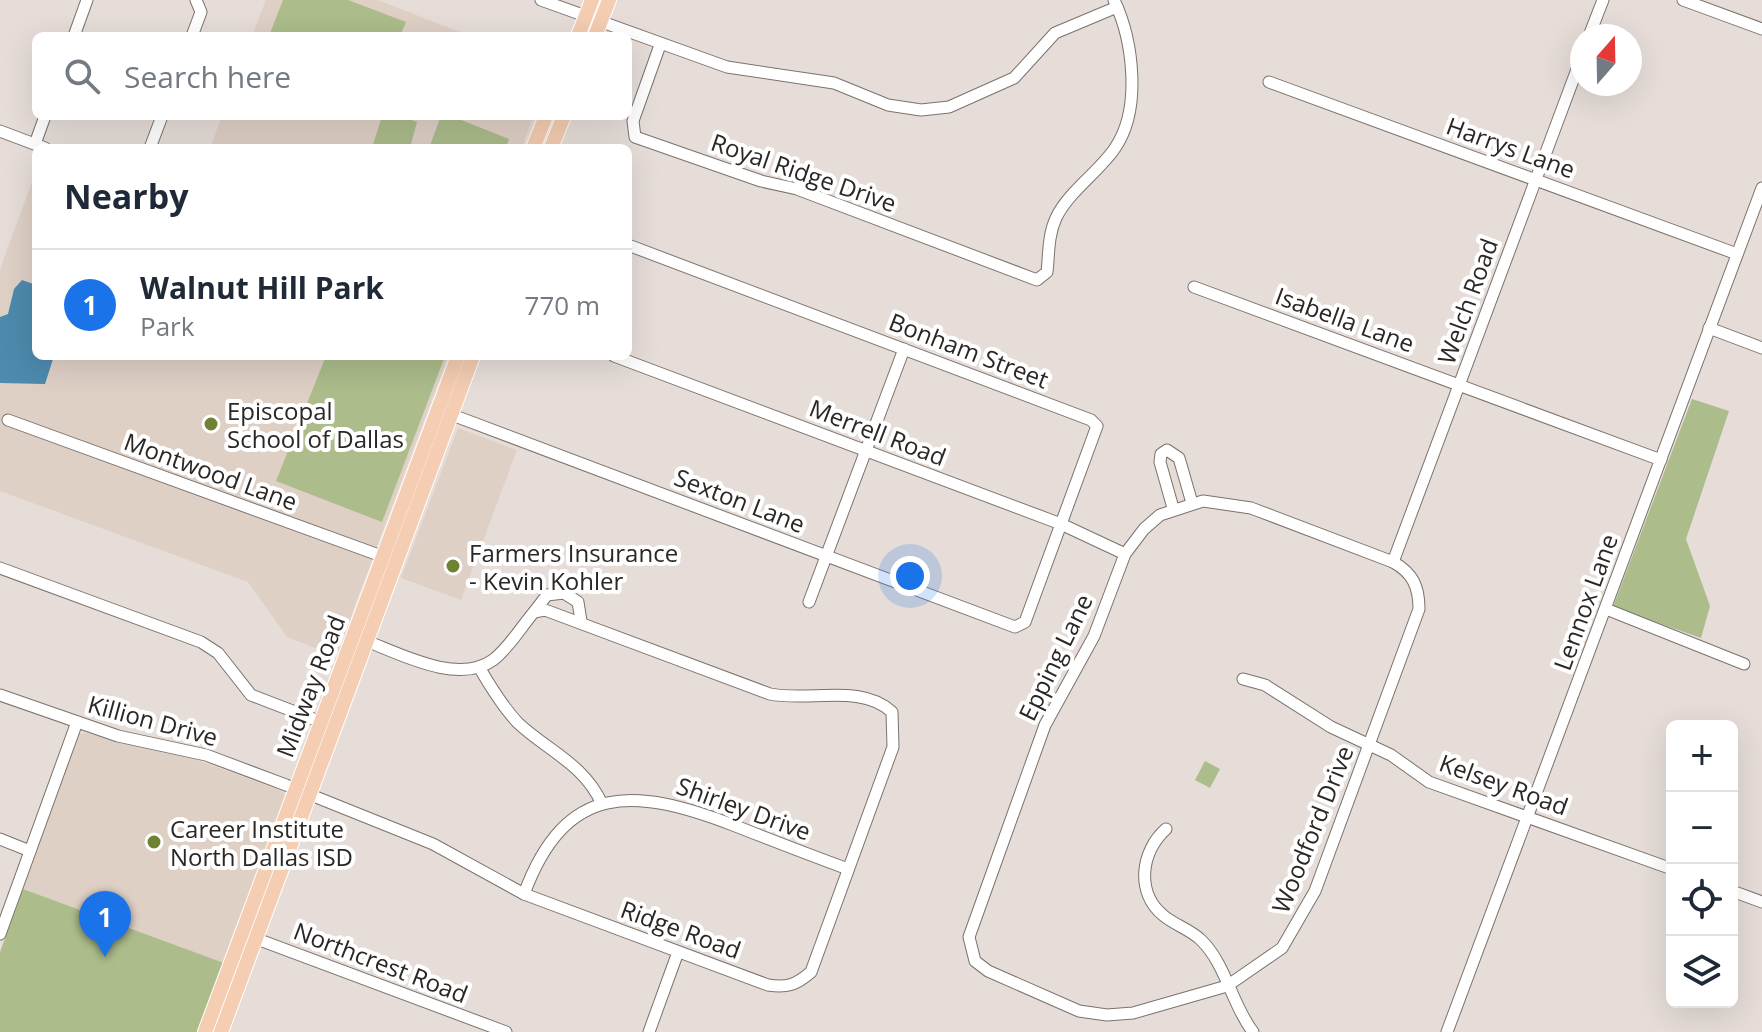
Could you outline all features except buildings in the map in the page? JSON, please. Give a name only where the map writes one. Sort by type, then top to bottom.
[{"type":"main road","points":[[580,32],[592,0]]},
{"type":"main road","points":[[598,29],[609,0]]},
{"type":"main road","points":[[535,144],[544,120]]},
{"type":"main road","points":[[553,144],[562,120]]},
{"type":"main road","name":"Midway Road","points":[[446,412],[457,360]]},
{"type":"main road","name":"Midway Road","points":[[301,792],[334,727],[369,641],[392,560],[446,412],[471,360]]},
{"type":"main road","name":"Midway Road","points":[[221,1032],[248,936],[301,792],[319,722],[353,636],[392,560]]},
{"type":"main road","name":"Midway Road","points":[[205,1032],[248,936]]},
{"type":"street","points":[[75,32],[87,0]]},
{"type":"street","points":[[541,0],[586,17],[598,29]]},
{"type":"street","points":[[1594,24],[1603,0]]},
{"type":"street","points":[[1683,0],[1762,29]]},
{"type":"street","points":[[193,32],[198,2]]},
{"type":"street","points":[[632,38],[727,67],[834,83],[888,105],[921,110],[949,107],[1014,78],[1055,33],[1116,4]]},
{"type":"street","name":"Royal Ridge Drive","points":[[660,45],[633,121],[635,137],[761,181],[797,189],[1037,280],[1047,272],[1055,219],[1116,148],[1128,121],[1129,50],[1116,4]]},
{"type":"street","name":"Harrys Lane","points":[[1269,82],[1737,254]]},
{"type":"street","name":"Welch Road","points":[[1393,562],[1570,88]]},
{"type":"street","points":[[40,144],[44,120]]},
{"type":"street","points":[[152,144],[160,120]]},
{"type":"street","points":[[0,131],[35,144]]},
{"type":"street","name":"Lennox Lane","points":[[1447,1032],[1762,188]]},
{"type":"street","name":"Bonham Street","points":[[632,247],[1091,420],[1097,426],[1025,622]]},
{"type":"street","name":"Isabella Lane","points":[[1194,287],[1661,460]]},
{"type":"street","points":[[1709,328],[1762,348]]},
{"type":"street","points":[[809,602],[904,349]]},
{"type":"street","name":"Merrell Road","points":[[625,360],[1061,524],[1125,554]]},
{"type":"street","name":"Sexton Lane","points":[[446,412],[1015,627],[1025,622]]},
{"type":"street","name":"Montwood Lane","points":[[8,420],[392,560]]},
{"type":"street","points":[[1173,508],[1160,462],[1161,454],[1167,450],[1179,458],[1192,503]]},
{"type":"street","name":"Epping Lane","points":[[973,925],[1045,725],[1094,636],[1125,554],[1151,522],[1173,508],[1192,503],[1234,503],[1393,562]]},
{"type":"street","name":"Woodford Drive","points":[[973,925],[969,937],[975,961],[988,971],[1091,1014],[1133,1013],[1227,986],[1282,948],[1315,891],[1419,609],[1419,596],[1412,576],[1393,562]]},
{"type":"street","points":[[0,568],[201,642],[218,653],[251,695],[334,727]]},
{"type":"street","points":[[353,636],[441,666],[479,667],[504,649],[547,595],[564,593],[578,602],[581,621]]},
{"type":"street","points":[[1606,609],[1744,664]]},
{"type":"street","points":[[534,612],[558,612],[581,621]]},
{"type":"street","name":"Ridge Road","points":[[301,792],[433,844],[524,894],[768,985],[785,987],[798,984],[811,972],[893,747],[892,712],[871,698],[802,699],[770,694],[581,621]]},
{"type":"street","points":[[479,667],[506,709],[532,734],[586,776],[602,804]]},
{"type":"street","name":"Kelsey Road","points":[[1243,679],[1265,685],[1331,727],[1371,745],[1429,782],[1666,867]]},
{"type":"street","name":"Killion Drive","points":[[0,695],[118,736],[206,755],[301,792]]},
{"type":"street","points":[[0,934],[77,722]]},
{"type":"street","name":"Shirley Drive","points":[[524,894],[554,837],[566,825],[602,804],[638,799],[678,805],[848,869]]},
{"type":"street","points":[[1166,829],[1154,840],[1146,857],[1147,891],[1163,916],[1201,939],[1253,1032]]},
{"type":"street","points":[[0,839],[30,851]]},
{"type":"street","points":[[1738,893],[1762,902]]},
{"type":"street","name":"Northcrest Road","points":[[248,936],[506,1032]]},
{"type":"street","points":[[649,1032],[678,952]]},
{"type":"shaded area","points":[[266,0],[378,0],[460,32],[254,32]]},
{"type":"shaded area","points":[[220,120],[532,120],[523,144],[212,144]]},
{"type":"shaded area","name":"Episcopal School of Dallas","points":[[32,182],[32,360],[447,360],[338,651],[333,655],[287,637],[248,582],[0,491],[0,269]]},
{"type":"shaded area","points":[[458,428],[517,450],[461,600],[401,578]]},
{"type":"shaded area","name":"Career Institute North Dallas ISD","points":[[86,733],[197,760],[283,791],[285,796],[224,963],[23,889],[78,734]]},
{"type":"green space","points":[[283,0],[348,0],[406,22],[402,32],[271,32]]},
{"type":"green space","points":[[381,120],[417,122],[411,144],[373,144]]},
{"type":"green space","points":[[440,120],[461,120],[509,139],[507,144],[430,144]]},
{"type":"green space","points":[[324,360],[443,360],[382,522],[276,481]]},
{"type":"green space","points":[[1692,399],[1729,411],[1686,539],[1710,606],[1701,638],[1613,607]]},
{"type":"green space","points":[[1205,761],[1220,769],[1210,788],[1195,780]]},
{"type":"green space","points":[[23,889],[224,963],[198,1032],[0,1032],[0,952]]},
{"type":"water","points":[[22,280],[32,284],[32,360],[53,360],[45,384],[0,383],[0,317],[8,314],[14,289]]},
{"type":"place","name":"Episcopal School of Dallas","points":[[211,424]]},
{"type":"place","name":"Farmers Insurance - Kevin Kohler","points":[[453,566]]},
{"type":"place","name":"Career Institute North Dallas ISD","points":[[154,842]]},
{"type":"place","name":"Walnut Hill Park","points":[[105,957]]}]
